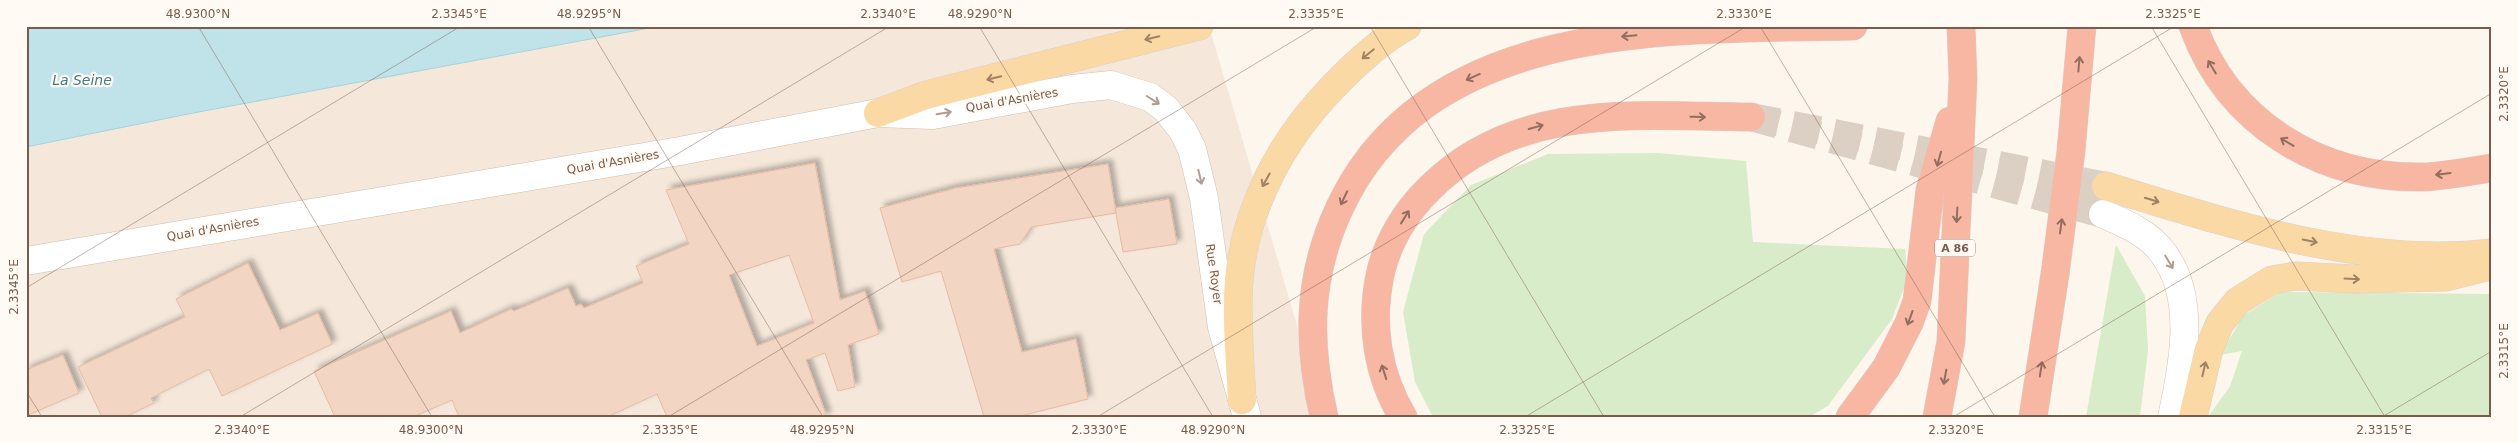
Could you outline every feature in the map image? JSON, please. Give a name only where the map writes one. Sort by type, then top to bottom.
[{"type":"highway","points":[[1324,417],[1315,378],[1312,314],[1319,269],[1330,228],[1348,189],[1386,138],[1436,97],[1461,82],[1496,67],[1536,52],[1572,44],[1710,29],[1853,26]]},
{"type":"highway","name":"A 86","points":[[1937,417],[1951,342],[1963,79],[1961,26]]},
{"type":"highway","points":[[2033,417],[2055,274],[2071,151],[2082,26]]},
{"type":"highway","points":[[2193,26],[2207,59],[2238,103],[2256,121],[2288,144],[2334,163],[2374,173],[2424,177],[2492,168]]},
{"type":"highway","points":[[1850,417],[1886,368],[1909,323],[1917,301],[1930,190],[1963,79]]},
{"type":"highway","points":[[1402,417],[1390,392],[1380,360],[1374,321],[1376,296],[1381,268],[1393,238],[1412,206],[1441,176],[1466,157],[1490,143],[1520,131],[1555,122],[1613,117],[1751,117]]},
{"type":"main road","points":[[878,113],[926,95],[1199,26]]},
{"type":"main road","points":[[1244,408],[1240,278],[1248,230],[1262,187],[1308,113],[1366,54],[1408,26]]},
{"type":"main road","points":[[2106,186],[2243,226],[2352,250],[2420,257],[2492,253]]},
{"type":"main road","points":[[2193,417],[2209,349],[2220,323],[2238,301],[2272,280],[2296,276],[2354,279],[2446,277],[2492,266]]},
{"type":"street","name":"Quai d'Asnières","points":[[26,261],[680,151],[878,113],[933,115],[1072,89],[1111,85],[1150,97],[1166,109],[1183,131]]},
{"type":"street","name":"Rue Royer","points":[[1183,131],[1194,154],[1202,188],[1222,327],[1244,408]]},
{"type":"street","points":[[2103,214],[2138,230],[2162,251],[2173,267],[2180,286],[2183,320],[2182,351],[2180,380],[2172,417]]},
{"type":"shaded area","points":[[660,26],[1209,26],[1324,417],[26,417],[26,147],[188,114]]},
{"type":"green space","points":[[1658,153],[1746,161],[1753,242],[1905,249],[1908,278],[1892,319],[1828,406],[1809,417],[1433,417],[1415,382],[1403,312],[1424,234],[1471,185],[1548,154]]},
{"type":"green space","points":[[2116,245],[2145,296],[2148,350],[2140,417],[2086,417]]},
{"type":"green space","points":[[2280,292],[2492,294],[2492,417],[2208,417],[2230,386],[2242,351],[2220,355],[2243,316]]},
{"type":"water","name":"La Seine","points":[[26,26],[660,26],[188,114],[26,147]]},
{"type":"building","points":[[815,163],[840,300],[865,291],[879,334],[848,345],[855,387],[838,391],[825,353],[806,360],[827,417],[667,417],[657,394],[607,417],[459,417],[452,400],[413,417],[335,417],[314,371],[451,311],[460,333],[511,309],[514,311],[568,288],[576,306],[581,304],[584,308],[643,283],[636,266],[689,244],[666,190]],"holes":[[[789,255],[814,323],[757,346],[729,275]]]},
{"type":"building","points":[[1108,164],[1116,213],[1031,227],[1020,244],[994,249],[1022,352],[1076,339],[1088,399],[1017,417],[984,417],[941,271],[902,282],[880,208],[956,188]]},
{"type":"building","points":[[1169,199],[1177,244],[1123,252],[1115,208]]},
{"type":"building","points":[[248,263],[280,330],[318,313],[332,344],[222,396],[209,369],[151,398],[154,403],[125,417],[102,417],[78,367],[185,317],[176,299]]},
{"type":"building","points":[[63,355],[79,393],[26,416],[26,370]]},
{"type":"tunnel","points":[[1751,117],[2103,214]]},
{"type":"tunnel","points":[[1751,117],[2106,186]]}]
